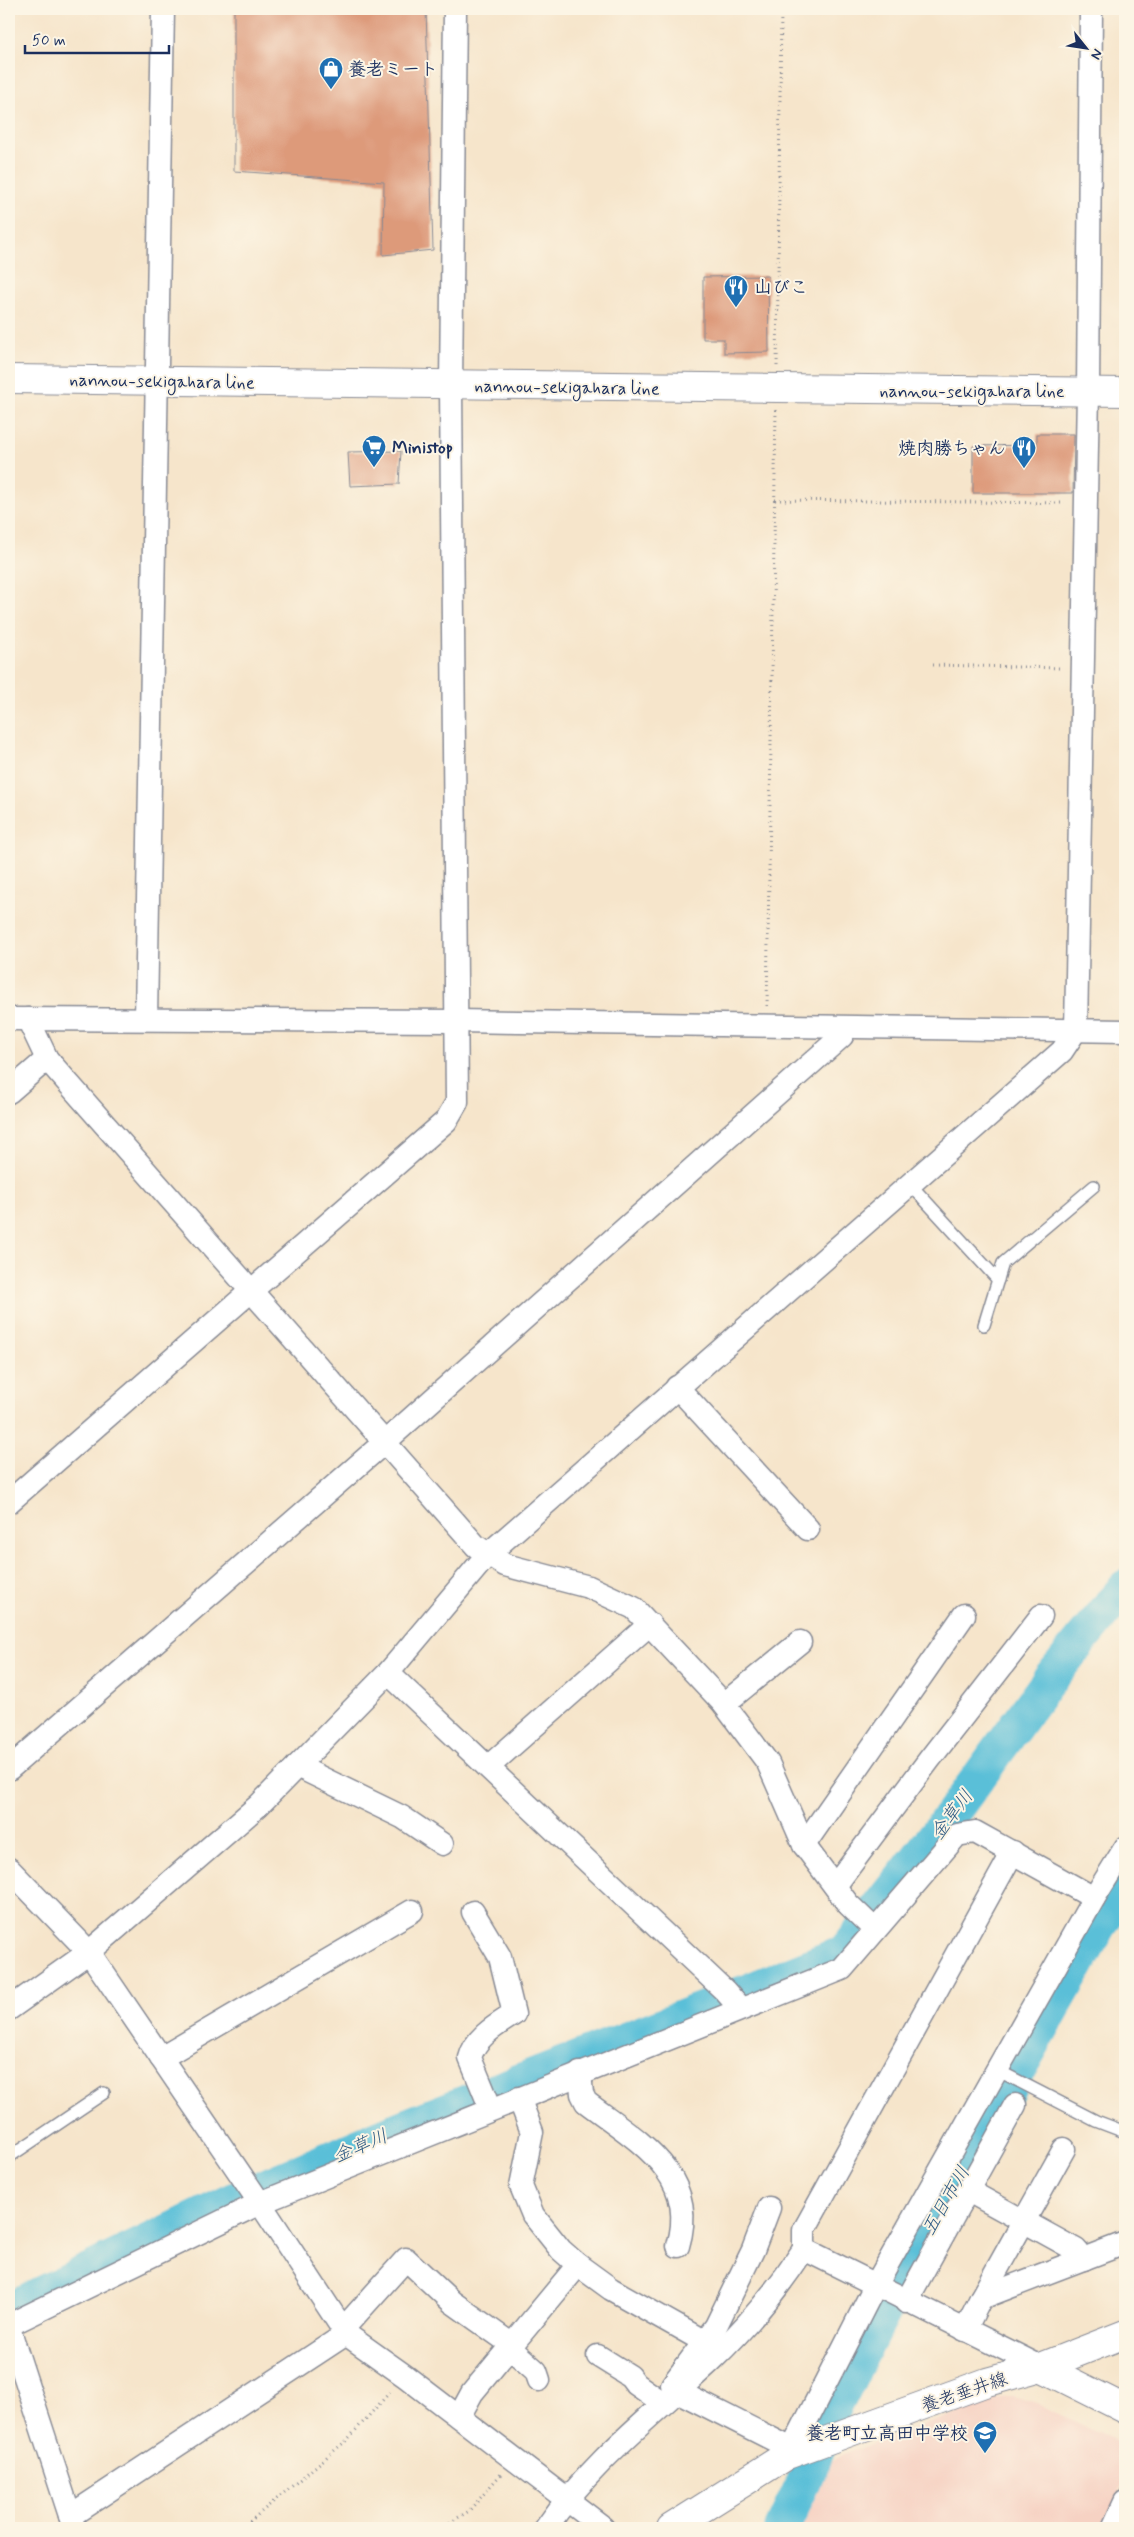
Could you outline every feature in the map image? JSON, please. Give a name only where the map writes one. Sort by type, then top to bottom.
[{"type":"main road","name":"nannou-sekigahara line","points":[[9,379],[451,386],[1125,392]]},
{"type":"main road","name":"養老垂井線","points":[[671,2528],[796,2450],[843,2436],[987,2382],[1041,2367],[1125,2334]]},
{"type":"main road","points":[[1041,2367],[1125,2409]]},
{"type":"street","points":[[146,1019],[163,9]]},
{"type":"street","points":[[9,1502],[446,1121],[457,1102],[451,386],[455,9]]},
{"type":"street","points":[[9,2009],[88,1952],[259,1805],[388,1673],[487,1555],[1062,1051],[1076,1030],[1088,392],[1091,9]]},
{"type":"street","points":[[18,1019],[457,1021],[1125,1031]]},
{"type":"street","points":[[18,1019],[47,1059],[386,1441],[476,1546],[505,1565],[589,1587],[634,1608],[650,1624],[724,1704],[768,1763],[804,1845],[848,1904],[869,1923]]},
{"type":"street","points":[[9,1769],[386,1441],[842,1036],[845,1028]]},
{"type":"street","points":[[9,1092],[47,1059]]},
{"type":"street","points":[[678,1388],[808,1530]]},
{"type":"street","points":[[804,1845],[964,1615]]},
{"type":"street","points":[[835,1886],[929,1760],[1041,1616]]},
{"type":"street","points":[[488,1767],[650,1624]]},
{"type":"street","points":[[724,1704],[800,1642]]},
{"type":"street","points":[[388,1673],[718,1984],[740,2008]]},
{"type":"street","points":[[297,1766],[402,1817],[442,1844]]},
{"type":"street","points":[[539,2380],[532,2366],[510,2345],[452,2302],[406,2259],[345,2332],[72,2522],[9,2326],[260,2203],[487,2100],[519,2098],[842,1968],[869,1923],[957,1835],[975,1832],[1094,1898]]},
{"type":"street","points":[[598,2356],[630,2376],[636,2384],[796,2450],[875,2286],[1094,1898],[1125,1848]]},
{"type":"street","points":[[546,2528],[566,2498],[607,2454],[712,2360],[789,2273],[804,2249],[804,2230],[1013,1852]]},
{"type":"street","points":[[9,1869],[88,1952],[260,2203],[345,2332],[604,2528]]},
{"type":"street","points":[[161,2058],[412,1911]]},
{"type":"street","points":[[473,1912],[500,1956],[514,2014],[489,2031],[472,2049],[470,2058],[487,2100]]},
{"type":"street","points":[[580,2073],[582,2094],[586,2102],[647,2150],[672,2175],[682,2205],[682,2236],[678,2246]]},
{"type":"street","points":[[519,2098],[532,2132],[521,2186],[533,2216],[561,2250],[578,2265],[611,2289],[705,2342]]},
{"type":"street","points":[[906,2302],[1015,2105]]},
{"type":"street","points":[[965,2330],[1064,2149]]},
{"type":"street","points":[[967,2190],[1076,2250],[1084,2259]]},
{"type":"street","points":[[670,2397],[672,2385],[716,2326],[733,2292],[769,2208]]},
{"type":"street","points":[[981,2298],[1125,2243]]},
{"type":"street","points":[[804,2249],[906,2302],[1041,2367]]},
{"type":"street","points":[[459,2417],[472,2393],[578,2265]]},
{"type":"street","points":[[1112,2528],[1125,2502]]},
{"type":"lane","points":[[910,1184],[998,1280]]},
{"type":"lane","points":[[984,1325],[1002,1263],[1094,1186]]},
{"type":"lane","points":[[997,2070],[1096,2122],[1125,2132]]},
{"type":"lane","points":[[9,2157],[104,2093]]},
{"type":"path","points":[[766,1025],[781,9]]},
{"type":"path","points":[[774,500],[1086,503]]},
{"type":"path","points":[[933,665],[1083,668]]},
{"type":"path","points":[[242,2528],[347,2440],[405,2376]]},
{"type":"path","points":[[441,2528],[469,2511],[514,2460]]},
{"type":"shaded area","name":"養老町立高田中学校","points":[[1013,2397],[1035,2403],[1125,2445],[1125,2479],[1102,2528],[795,2528],[822,2463],[993,2399]]},
{"type":"building","name":"養老ミート","points":[[234,9],[426,9],[433,250],[383,255],[384,182],[234,171]]},
{"type":"building","name":"山びこ","points":[[768,276],[769,352],[724,353],[724,339],[703,339],[703,277]]},
{"type":"building","name":"焼肉勝ちゃん","points":[[1037,434],[1074,434],[1073,493],[973,493],[973,446],[1037,445]]},
{"type":"building","name":"Ministop","points":[[401,451],[399,484],[350,486],[348,452]]},
{"type":"waterway","name":"金草川","points":[[740,1994],[844,1952],[951,1815],[1052,1676],[1125,1587]]},
{"type":"waterway","name":"五日市川","points":[[782,2528],[811,2466],[826,2424],[897,2285],[1125,1881]]},
{"type":"waterway","name":"金草川","points":[[9,2309],[244,2195],[393,2131],[720,2002]]},
{"type":"place","name":"養老ミート","points":[[331,90]]},
{"type":"place","name":"山びこ","points":[[736,308]]},
{"type":"place","name":"Ministop","points":[[374,468]]},
{"type":"place","name":"焼肉勝ちゃん","points":[[1024,469]]},
{"type":"place","name":"養老町立高田中学校","points":[[985,2454]]}]
